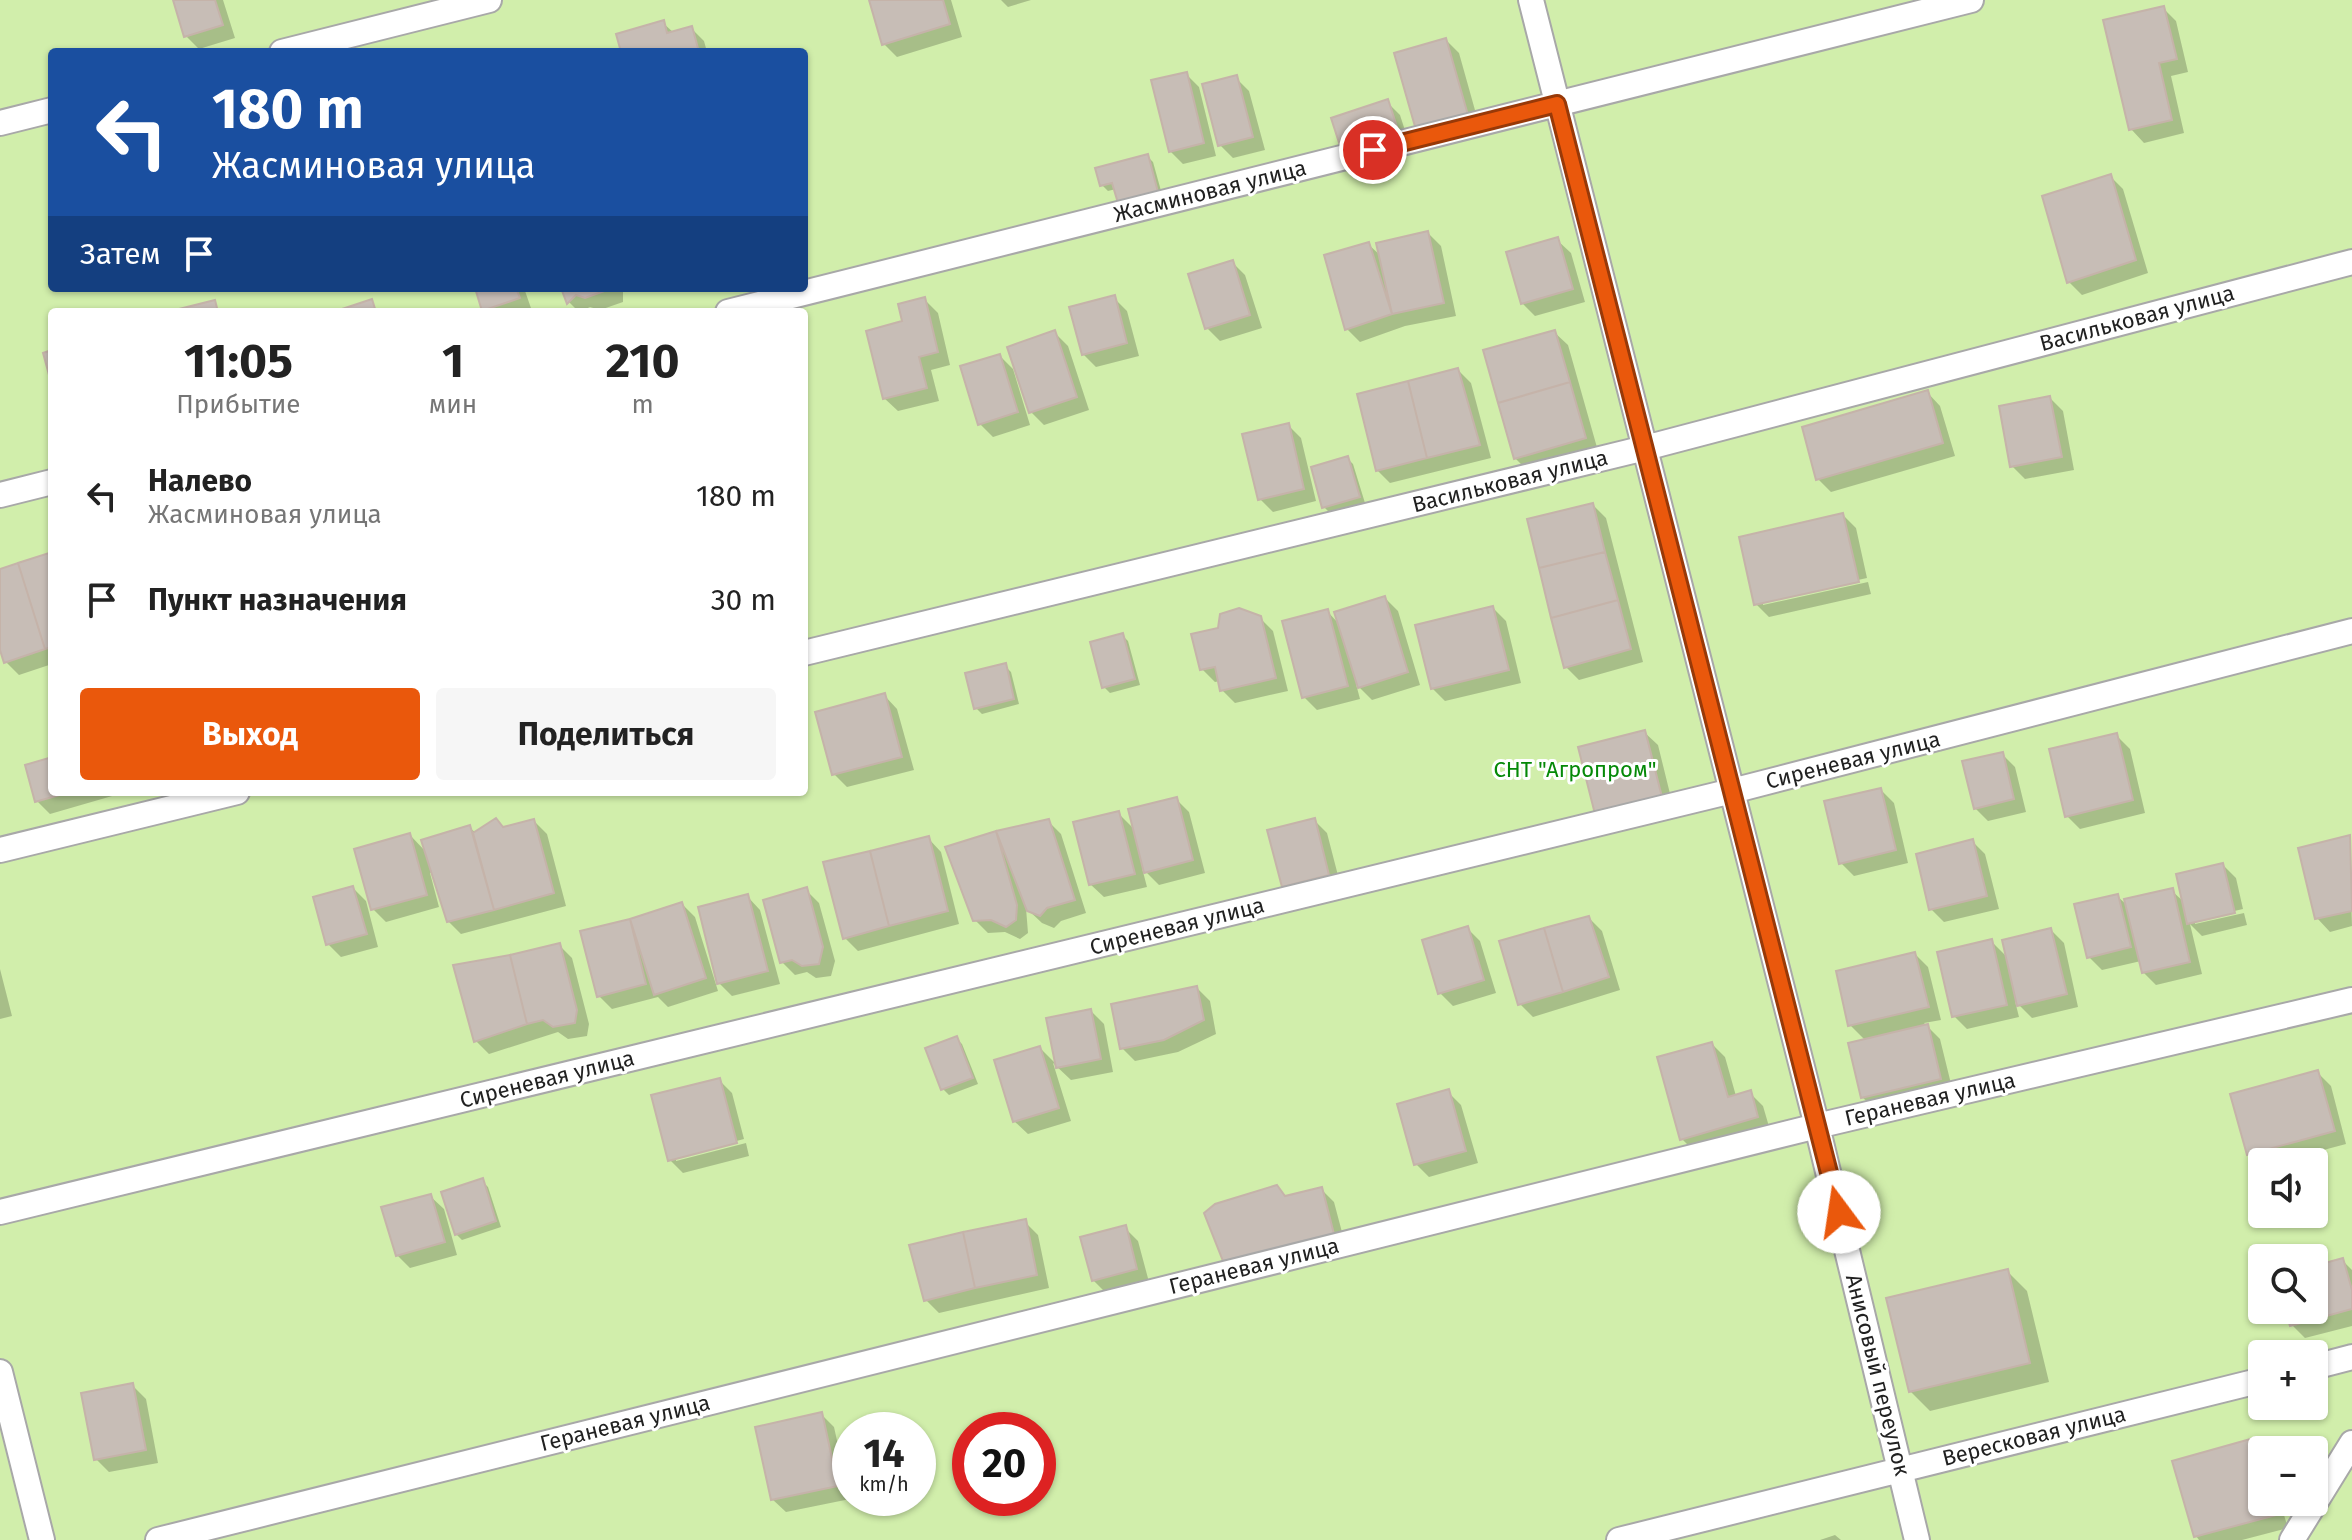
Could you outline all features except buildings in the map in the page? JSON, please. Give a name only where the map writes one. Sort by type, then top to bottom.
[{"type":"lane","points":[[298,48],[489,0]]},
{"type":"lane","name":"Анисовый переулок","points":[[1531,0],[1817,1126],[1917,1540]]},
{"type":"lane","name":"Жасминовая улица","points":[[808,292],[1971,0]]},
{"type":"lane","points":[[0,123],[48,111]]},
{"type":"lane","name":"Васильковая улица","points":[[808,652],[1645,448],[2352,262]]},
{"type":"lane","name":"Жасминовая улица","points":[[744,308],[808,292]]},
{"type":"lane","points":[[0,495],[48,483]]},
{"type":"lane","name":"Сиреневая улица","points":[[0,1212],[1732,791],[2352,631]]},
{"type":"lane","points":[[0,850],[221,796]]},
{"type":"lane","name":"Гераневая улица","points":[[158,1540],[1817,1126],[2352,1000]]},
{"type":"lane","points":[[2328,1363],[2352,1357]]},
{"type":"lane","points":[[0,1372],[42,1540]]},
{"type":"lane","name":"Вересковая улица","points":[[1619,1540],[2248,1383]]},
{"type":"lane","points":[[2292,1540],[2352,1443]]},
{"type":"green space","name":"СНТ \"Агропром\"","points":[[0,0],[2352,0],[2352,1540],[0,1540]]},
{"type":"route","points":[[1373,150],[1557,104],[1839,1212]]}]
